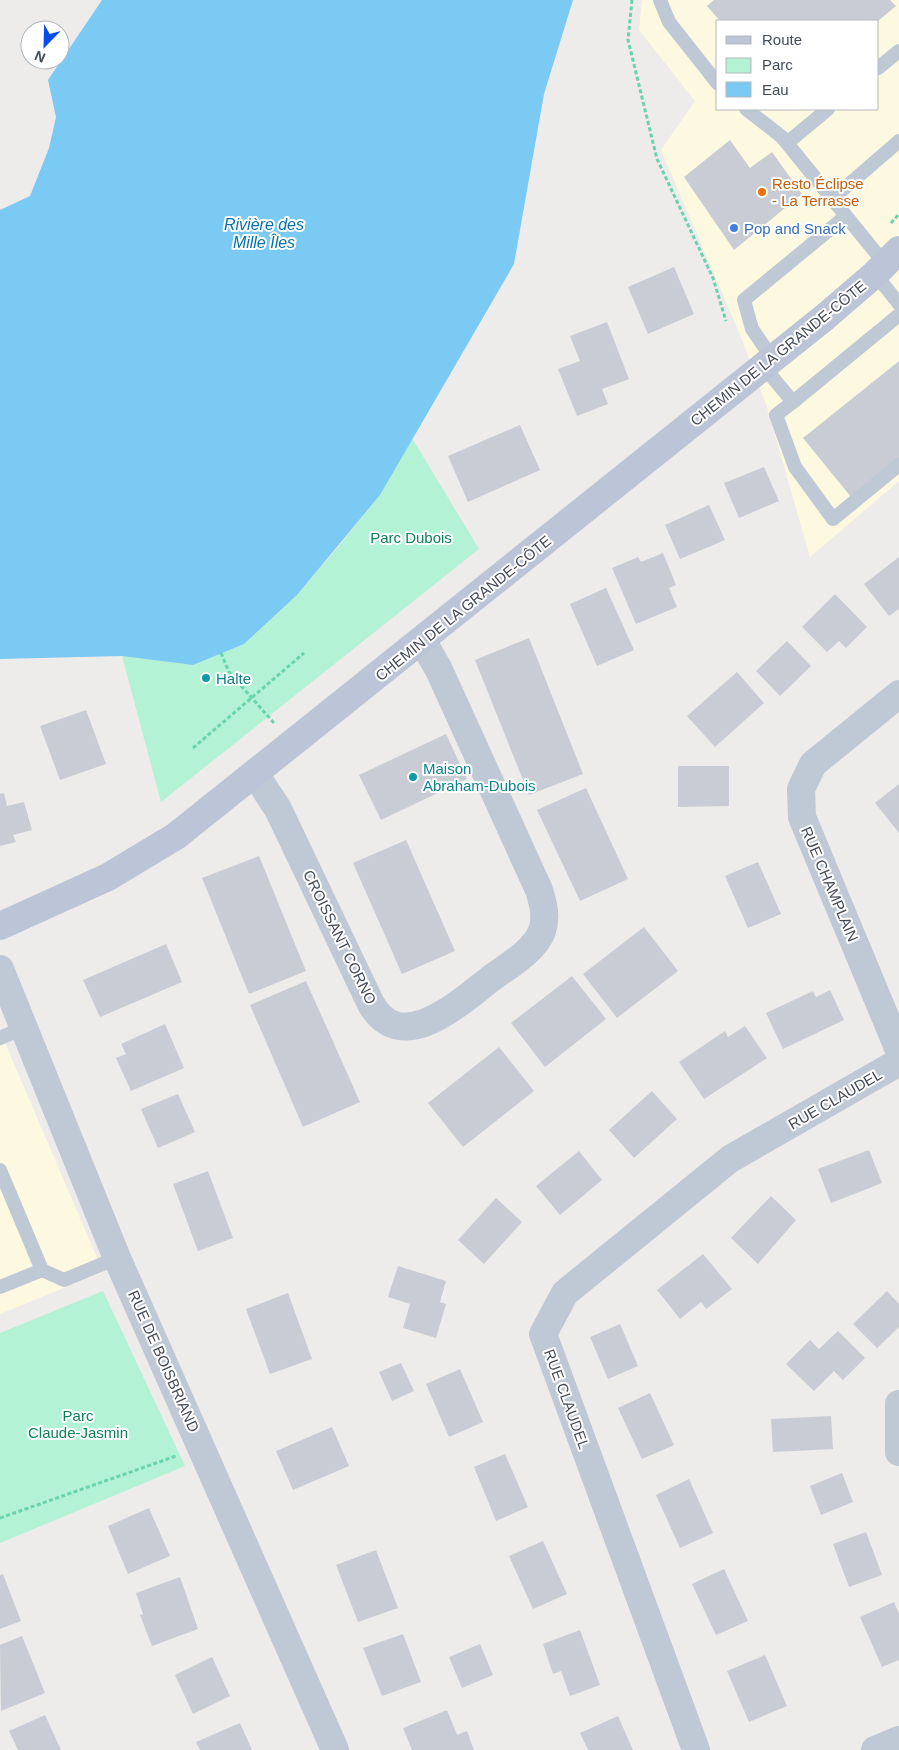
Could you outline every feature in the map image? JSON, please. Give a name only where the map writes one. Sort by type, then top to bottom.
[{"type":"main road","name":"CHEMIN DE LA GRANDE-CÔTE","points":[[0,926],[99,881],[154,851],[176,836],[768,362],[886,263]]},
{"type":"street","name":"CROISSANT CORNO","points":[[255,774],[278,809],[371,1004],[383,1019],[392,1024],[408,1026],[440,1017],[517,958],[530,947],[542,931],[544,922],[541,897],[471,738],[439,670],[422,640]]},
{"type":"street","name":"RUE CHAMPLAIN","points":[[899,694],[812,764],[801,790],[802,817],[899,1050]]},
{"type":"street","name":"RUE DE BOISBRIAND","points":[[0,969],[12,1033],[117,1258],[335,1750]]},
{"type":"street","name":"RUE CLAUDEL","points":[[696,1750],[543,1334],[565,1294],[730,1159],[899,1062]]},
{"type":"street","points":[[899,1404],[899,1452]]},
{"type":"street","points":[[875,1750],[899,1740]]},
{"type":"lane","points":[[660,0],[669,22],[716,81]]},
{"type":"lane","points":[[879,67],[899,51]]},
{"type":"lane","points":[[747,110],[787,143],[886,263],[899,304]]},
{"type":"lane","points":[[787,143],[827,110]]},
{"type":"lane","points":[[832,199],[899,141]]},
{"type":"lane","points":[[793,402],[768,362],[752,329],[744,300],[846,216]]},
{"type":"lane","points":[[899,315],[776,415],[795,466],[833,519],[899,465]]},
{"type":"lane","points":[[0,1170],[42,1270],[64,1280],[117,1258]]},
{"type":"lane","points":[[0,1287],[42,1270]]},
{"type":"path","points":[[632,0],[628,40],[657,159],[713,278],[728,326]]},
{"type":"path","points":[[221,653],[229,672],[251,699],[280,729]]},
{"type":"path","points":[[193,748],[304,653]]},
{"type":"path","points":[[0,1518],[202,1447]]},
{"type":"shaded area","points":[[642,0],[899,0],[899,481],[810,557],[766,404],[739,332],[661,150],[695,101],[639,30]]},
{"type":"shaded area","points":[[0,1031],[103,1272],[0,1314]]},
{"type":"green space","name":"Parc Dubois","points":[[412,438],[479,549],[161,802],[122,656],[193,665],[244,644],[297,595],[338,547],[380,495]]},
{"type":"green space","name":"Parc Claude-Jasmin","points":[[103,1291],[185,1466],[0,1543],[0,1333]]},
{"type":"water","name":"Rivière des Mille Îles","points":[[102,0],[573,0],[544,94],[514,264],[380,495],[297,595],[244,644],[193,665],[122,656],[0,659],[0,210],[30,196],[49,148],[56,117],[48,80],[55,70],[70,70],[70,47]]},
{"type":"building","points":[[714,0],[890,0],[896,6],[879,20],[719,20],[707,6]]},
{"type":"building","points":[[730,140],[750,168],[772,152],[802,194],[734,250],[684,177]]},
{"type":"building","points":[[674,267],[694,314],[648,334],[628,287]]},
{"type":"building","points":[[607,322],[629,379],[602,389],[608,404],[577,416],[558,369],[580,361],[570,336]]},
{"type":"building","points":[[899,361],[899,459],[851,497],[803,438]]},
{"type":"building","points":[[520,425],[540,470],[468,502],[448,456]]},
{"type":"building","points":[[764,467],[779,501],[739,518],[724,483]]},
{"type":"building","points":[[709,505],[725,540],[680,559],[665,525]]},
{"type":"building","points":[[663,553],[676,585],[669,588],[677,607],[636,624],[612,568],[638,557],[641,562]]},
{"type":"building","points":[[899,557],[899,609],[889,616],[864,584]]},
{"type":"building","points":[[606,588],[634,650],[597,666],[570,604]]},
{"type":"building","points":[[835,594],[867,627],[846,648],[839,641],[827,652],[802,627]]},
{"type":"building","points":[[529,638],[583,774],[529,795],[475,660]]},
{"type":"building","points":[[787,641],[811,666],[780,696],[756,671]]},
{"type":"building","points":[[737,672],[764,703],[715,747],[687,716]]},
{"type":"building","points":[[86,710],[106,764],[60,780],[40,726]]},
{"type":"building","name":"Maison Abraham-Dubois","points":[[446,734],[467,779],[381,820],[359,775]]},
{"type":"building","points":[[678,766],[729,766],[729,806],[678,807]]},
{"type":"building","points":[[899,784],[899,833],[875,803]]},
{"type":"building","points":[[586,788],[628,879],[580,901],[537,810]]},
{"type":"building","points":[[4,793],[7,806],[24,802],[32,830],[13,835],[16,842],[0,846],[0,794]]},
{"type":"building","points":[[406,840],[455,951],[402,974],[353,863]]},
{"type":"building","points":[[259,856],[306,971],[249,994],[202,878]]},
{"type":"building","points":[[758,862],[781,914],[748,928],[725,876]]},
{"type":"building","points":[[644,927],[678,971],[617,1018],[583,974]]},
{"type":"building","points":[[166,944],[182,982],[100,1017],[83,980]]},
{"type":"building","points":[[572,976],[606,1019],[545,1067],[511,1023]]},
{"type":"building","points":[[306,981],[360,1102],[303,1127],[250,1005]]},
{"type":"building","points":[[830,990],[844,1020],[783,1049],[766,1013],[813,991],[816,997]]},
{"type":"building","points":[[165,1024],[184,1068],[131,1091],[116,1058],[126,1054],[121,1044]]},
{"type":"building","points":[[745,1026],[767,1058],[704,1099],[679,1062],[725,1031],[728,1037]]},
{"type":"building","points":[[499,1047],[534,1091],[463,1147],[428,1103]]},
{"type":"building","points":[[652,1091],[677,1119],[634,1158],[609,1130]]},
{"type":"building","points":[[178,1094],[195,1132],[158,1148],[141,1109]]},
{"type":"building","points":[[869,1150],[882,1183],[831,1203],[818,1169]]},
{"type":"building","points":[[579,1151],[602,1180],[560,1215],[536,1186]]},
{"type":"building","points":[[208,1171],[233,1238],[198,1251],[173,1184]]},
{"type":"building","points":[[771,1196],[796,1220],[758,1264],[731,1238]]},
{"type":"building","points":[[496,1198],[522,1222],[484,1264],[458,1240]]},
{"type":"building","points":[[703,1254],[732,1289],[706,1309],[701,1302],[680,1319],[657,1290]]},
{"type":"building","points":[[398,1266],[446,1281],[440,1302],[446,1304],[436,1338],[403,1328],[410,1304],[388,1297]]},
{"type":"building","points":[[887,1291],[899,1304],[899,1327],[877,1348],[853,1324]]},
{"type":"building","points":[[288,1293],[312,1359],[270,1374],[246,1309]]},
{"type":"building","points":[[620,1324],[638,1366],[608,1379],[590,1337]]},
{"type":"building","points":[[838,1331],[865,1358],[843,1380],[834,1371],[814,1391],[786,1364],[810,1340],[819,1349]]},
{"type":"building","points":[[401,1363],[414,1391],[392,1401],[379,1372]]},
{"type":"building","points":[[460,1369],[483,1422],[449,1437],[426,1384]]},
{"type":"building","points":[[650,1393],[674,1445],[642,1459],[618,1408]]},
{"type":"building","points":[[831,1416],[833,1449],[773,1452],[771,1419]]},
{"type":"building","points":[[332,1427],[349,1466],[293,1490],[276,1451]]},
{"type":"building","points":[[505,1454],[528,1507],[496,1521],[474,1467]]},
{"type":"building","points":[[842,1473],[853,1502],[821,1515],[810,1486]]},
{"type":"building","points":[[689,1479],[713,1533],[680,1548],[656,1495]]},
{"type":"building","points":[[149,1508],[170,1556],[128,1574],[108,1526]]},
{"type":"building","points":[[866,1532],[882,1575],[849,1587],[833,1544]]},
{"type":"building","points":[[543,1541],[567,1594],[533,1609],[509,1556]]},
{"type":"building","points":[[376,1550],[398,1608],[358,1622],[336,1565]]},
{"type":"building","points":[[724,1569],[748,1621],[716,1635],[692,1584]]},
{"type":"building","points":[[3,1574],[21,1621],[0,1629],[0,1575]]},
{"type":"building","points":[[180,1577],[198,1629],[152,1646],[140,1615],[143,1614],[136,1593]]},
{"type":"building","points":[[894,1602],[899,1614],[899,1660],[882,1667],[860,1617]]},
{"type":"building","points":[[580,1630],[600,1685],[570,1696],[561,1671],[553,1674],[543,1644]]},
{"type":"building","points":[[403,1634],[421,1682],[382,1696],[363,1648]]},
{"type":"building","points":[[22,1636],[45,1693],[1,1711],[0,1645]]},
{"type":"building","points":[[480,1644],[493,1675],[462,1688],[449,1657]]},
{"type":"building","points":[[765,1655],[787,1706],[749,1722],[727,1671]]},
{"type":"building","points":[[212,1657],[230,1696],[193,1714],[175,1675]]},
{"type":"building","points":[[447,1710],[457,1735],[467,1731],[474,1750],[412,1750],[403,1728]]},
{"type":"building","points":[[45,1715],[61,1750],[18,1750],[9,1731]]},
{"type":"building","points":[[618,1716],[633,1750],[588,1750],[580,1733]]},
{"type":"building","points":[[240,1723],[252,1750],[200,1750],[196,1742]]},
{"type":"place","name":"Resto Éclipse - La Terrasse","points":[[762,192]]},
{"type":"place","name":"Pop and Snack","points":[[734,228]]},
{"type":"place","name":"Halte","points":[[206,678]]},
{"type":"place","name":"Maison Abraham-Dubois","points":[[413,777]]}]
